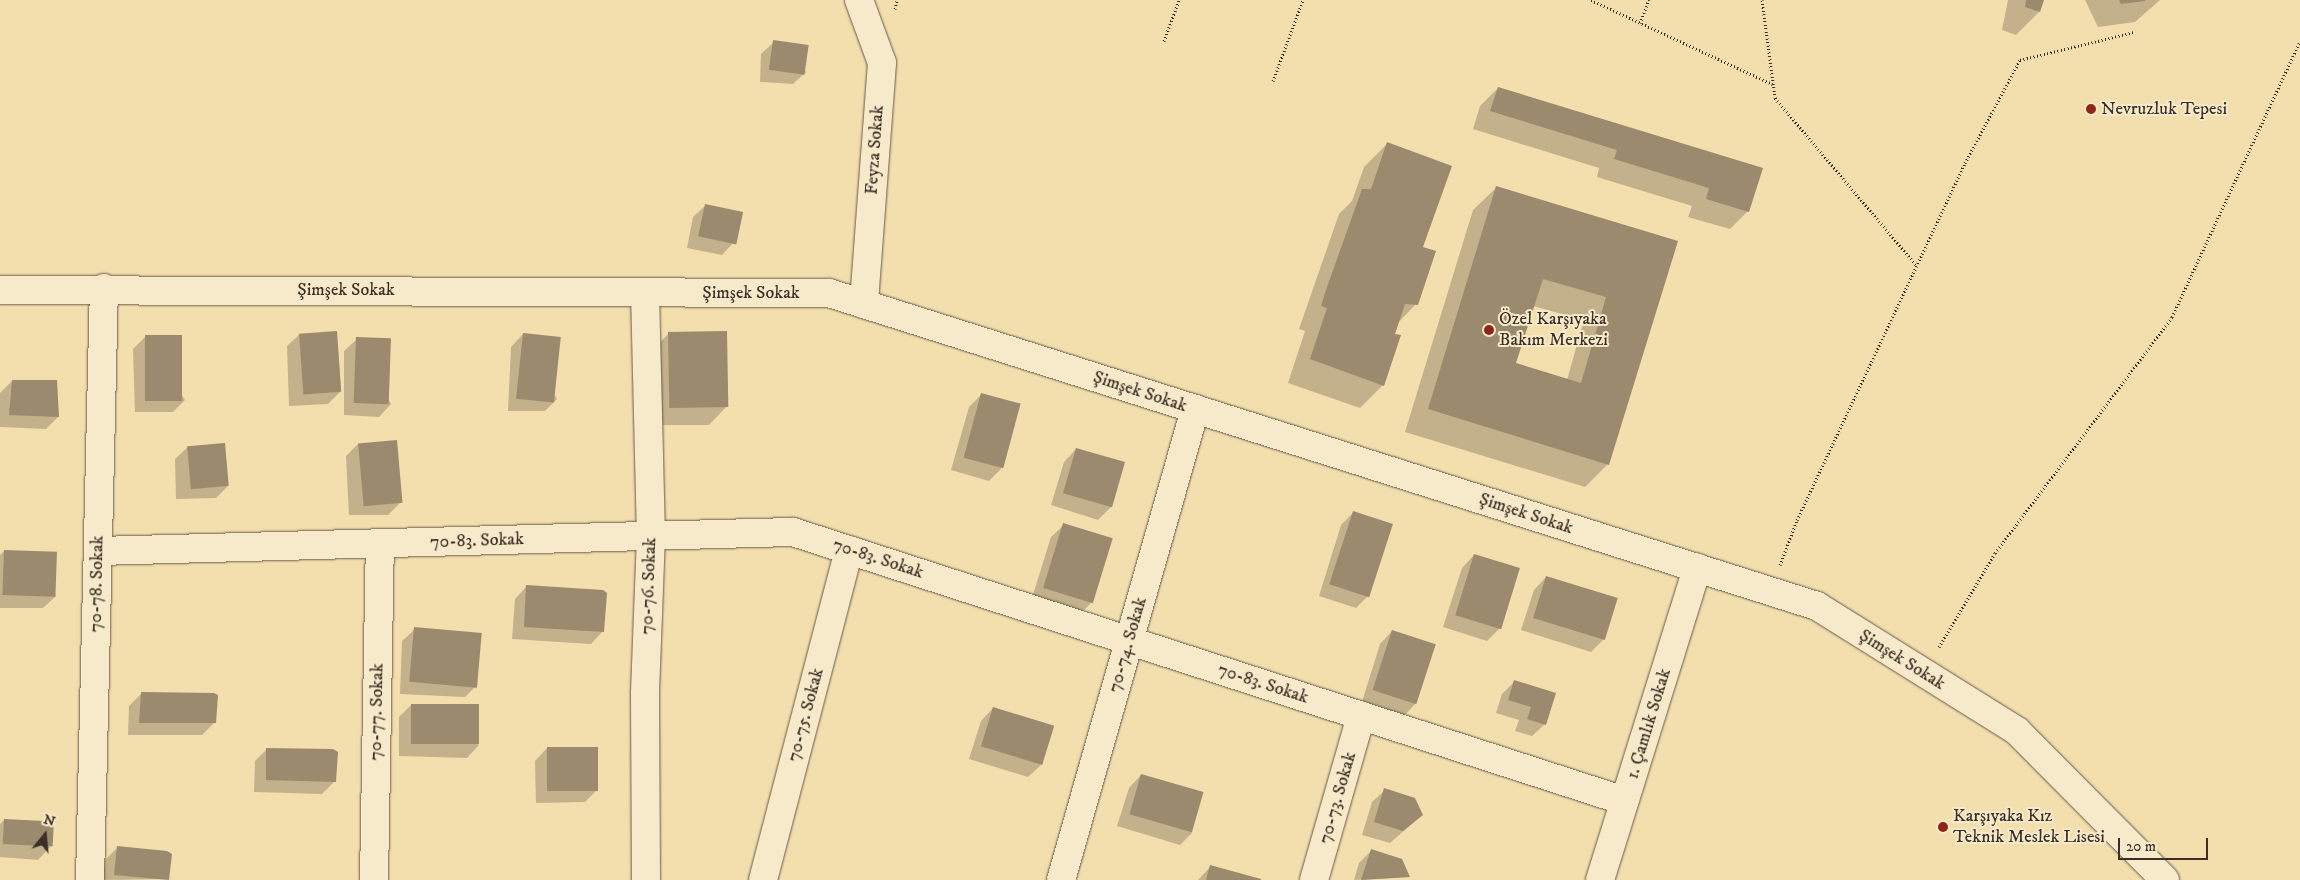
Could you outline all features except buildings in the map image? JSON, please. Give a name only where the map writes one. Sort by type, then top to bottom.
[{"type":"street","name":"Feyza Sokak","points":[[859,0],[882,64],[864,304]]},
{"type":"street","name":"Şimşek Sokak","points":[[0,290],[104,288],[829,293],[1816,606],[2017,731],[2165,880]]},
{"type":"street","name":"70-78. Sokak","points":[[90,880],[104,288]]},
{"type":"street","name":"70-76. Sokak","points":[[645,292],[652,536],[645,694],[646,880]]},
{"type":"street","name":"70-74. Sokak","points":[[1061,880],[1196,409]]},
{"type":"street","name":"70-83. Sokak","points":[[98,552],[793,532],[1625,801]]},
{"type":"street","name":"70-77. Sokak","points":[[374,880],[380,544]]},
{"type":"street","name":"70-75. Sokak","points":[[763,880],[849,550]]},
{"type":"street","name":"1. Çamlık Sokak","points":[[1600,880],[1697,568]]},
{"type":"street","name":"70-73. Sokak","points":[[1314,880],[1361,716]]},
{"type":"path","points":[[1164,41],[1179,0]]},
{"type":"path","points":[[1273,81],[1303,0]]},
{"type":"path","points":[[1591,0],[1772,84]]},
{"type":"path","points":[[1640,23],[1649,0]]},
{"type":"path","points":[[1762,0],[1774,98],[1917,266]]},
{"type":"path","points":[[1770,592],[1797,520],[1917,266],[2020,60],[2134,32]]},
{"type":"path","points":[[1925,674],[1995,554],[2172,317],[2300,41]]},
{"type":"place","name":"Nevruzluk Tepesi","points":[[2091,109]]},
{"type":"place","name":"Özel Karşıyaka Bakım Merkezi","points":[[1489,330]]},
{"type":"place","name":"Karşıyaka Kız Teknik Meslek Lisesi","points":[[1943,827]]}]
